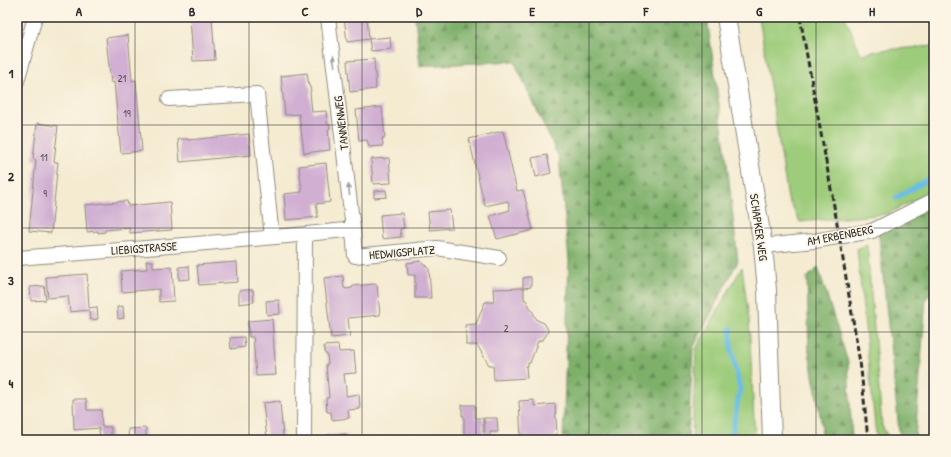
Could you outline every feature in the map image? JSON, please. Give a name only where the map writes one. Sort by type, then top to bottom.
[{"type":"street","points":[[17,82],[35,17]]},
{"type":"street","name":"TANNENWEG","points":[[328,17],[353,229]]},
{"type":"street","name":"SCHAPKER WEG","points":[[726,17],[763,246],[767,290],[772,440]]},
{"type":"street","points":[[169,99],[257,94],[272,237]]},
{"type":"street","name":"AM ERBENBERG","points":[[763,246],[814,241],[872,231],[934,200]]},
{"type":"street","name":"LIEBIGSTRASSE","points":[[17,258],[353,229]]},
{"type":"street","name":"HEDWIGSPLATZ","points":[[353,229],[355,256],[437,248],[499,258]]},
{"type":"street","points":[[304,234],[304,440]]},
{"type":"green space","points":[[415,17],[707,17],[727,163],[738,261],[693,348],[688,440],[563,440],[569,260],[559,158],[514,61],[420,66]]},
{"type":"green space","points":[[759,17],[845,17],[861,54],[882,50],[934,46],[934,190],[887,214],[800,222],[788,199]]},
{"type":"green space","points":[[934,201],[934,292],[926,298],[915,440],[900,440],[878,228]]},
{"type":"green space","points":[[867,244],[882,426],[890,440],[877,440],[875,426],[857,249]]},
{"type":"green space","points":[[742,267],[749,320],[755,440],[692,440],[696,349]]},
{"type":"green space","points":[[818,267],[848,362],[852,440],[821,440],[822,427],[809,352],[807,278]]},
{"type":"building","points":[[190,17],[212,17],[215,60],[193,61]]},
{"type":"building","points":[[344,17],[367,17],[369,39],[347,42]]},
{"type":"building","points":[[128,35],[132,81],[136,80],[142,151],[121,153],[114,82],[111,83],[106,38]]},
{"type":"building","points":[[390,37],[391,49],[371,51],[369,39]]},
{"type":"building","points":[[374,59],[376,89],[350,92],[347,61]]},
{"type":"building","points":[[307,73],[311,91],[312,112],[326,111],[327,123],[329,124],[330,128],[328,130],[330,150],[304,153],[299,114],[285,115],[281,76]]},
{"type":"building","points":[[382,107],[385,138],[382,138],[383,146],[369,147],[367,140],[359,141],[356,110]]},
{"type":"building","points":[[37,123],[58,126],[54,162],[58,162],[51,233],[29,231],[36,160],[33,159]]},
{"type":"building","points":[[503,131],[517,191],[523,190],[533,230],[497,239],[490,216],[510,210],[508,201],[485,206],[469,139]]},
{"type":"building","points":[[249,134],[251,155],[180,162],[178,139],[188,140]]},
{"type":"building","points":[[547,155],[551,173],[536,177],[532,158]]},
{"type":"building","points":[[389,158],[391,183],[373,184],[371,159]]},
{"type":"building","points":[[326,163],[330,202],[316,204],[318,217],[286,220],[284,194],[302,192],[299,166]]},
{"type":"building","points":[[386,190],[387,197],[374,198],[374,191]]},
{"type":"building","points":[[127,201],[128,206],[170,202],[172,230],[130,233],[129,228],[105,230],[105,232],[98,233],[98,231],[87,232],[85,205]]},
{"type":"building","points":[[450,210],[452,228],[430,230],[428,212]]},
{"type":"building","points":[[402,213],[404,228],[400,229],[401,237],[382,239],[380,215]]},
{"type":"building","points":[[146,261],[153,261],[153,268],[172,267],[174,301],[159,302],[159,289],[122,292],[121,271],[147,269]]},
{"type":"building","points":[[421,261],[429,269],[431,298],[415,298],[415,275],[408,275],[407,263]]},
{"type":"building","points":[[237,262],[238,282],[199,285],[197,265]]},
{"type":"building","points":[[189,266],[190,279],[179,280],[179,267]]},
{"type":"building","points":[[87,274],[89,308],[97,307],[98,319],[90,320],[89,310],[70,312],[68,296],[48,298],[46,277]]},
{"type":"building","points":[[343,276],[344,288],[346,289],[352,288],[353,286],[377,285],[380,315],[348,318],[350,336],[331,338],[324,278]]},
{"type":"building","points":[[531,277],[531,287],[523,288],[523,278]]},
{"type":"building","points":[[44,286],[46,300],[31,301],[30,287]]},
{"type":"building","points":[[524,288],[524,300],[526,300],[537,320],[544,323],[548,330],[547,334],[542,340],[538,341],[530,363],[526,366],[527,378],[494,380],[493,365],[489,365],[477,345],[466,345],[465,325],[476,324],[485,302],[494,302],[493,289]]},
{"type":"building","points":[[253,290],[254,302],[239,304],[239,291]]},
{"type":"building","points":[[279,300],[280,314],[267,315],[266,301]]},
{"type":"building","points":[[123,306],[124,318],[118,319],[117,307]]},
{"type":"building","points":[[272,319],[276,375],[256,376],[253,337],[249,337],[248,321]]},
{"type":"building","points":[[244,337],[245,347],[231,349],[230,338]]},
{"type":"building","points":[[338,345],[339,352],[354,351],[356,373],[344,374],[346,396],[359,394],[360,409],[348,410],[349,418],[332,420],[331,412],[327,412],[326,398],[329,398],[326,364],[328,364],[324,346]]},
{"type":"building","points":[[73,399],[86,399],[87,410],[101,410],[102,427],[111,427],[111,439],[100,440],[99,428],[74,430]]},
{"type":"building","points":[[534,400],[534,406],[555,404],[557,434],[555,434],[555,440],[533,440],[533,438],[521,439],[519,401]]},
{"type":"building","points":[[280,401],[283,437],[267,439],[263,403]]},
{"type":"building","points":[[462,405],[475,405],[475,418],[483,418],[483,432],[485,432],[484,418],[497,418],[498,432],[490,432],[490,440],[464,440],[464,416],[462,416]]},
{"type":"building","points":[[146,428],[146,440],[129,440],[128,429]]},
{"type":"building","points":[[346,434],[347,440],[327,440],[327,435]]},
{"type":"waterway","points":[[896,198],[934,176]]},
{"type":"waterway","points":[[731,328],[731,347],[740,389],[731,440]]},
{"type":"railway","points":[[800,17],[836,217],[861,369],[868,440]]}]
